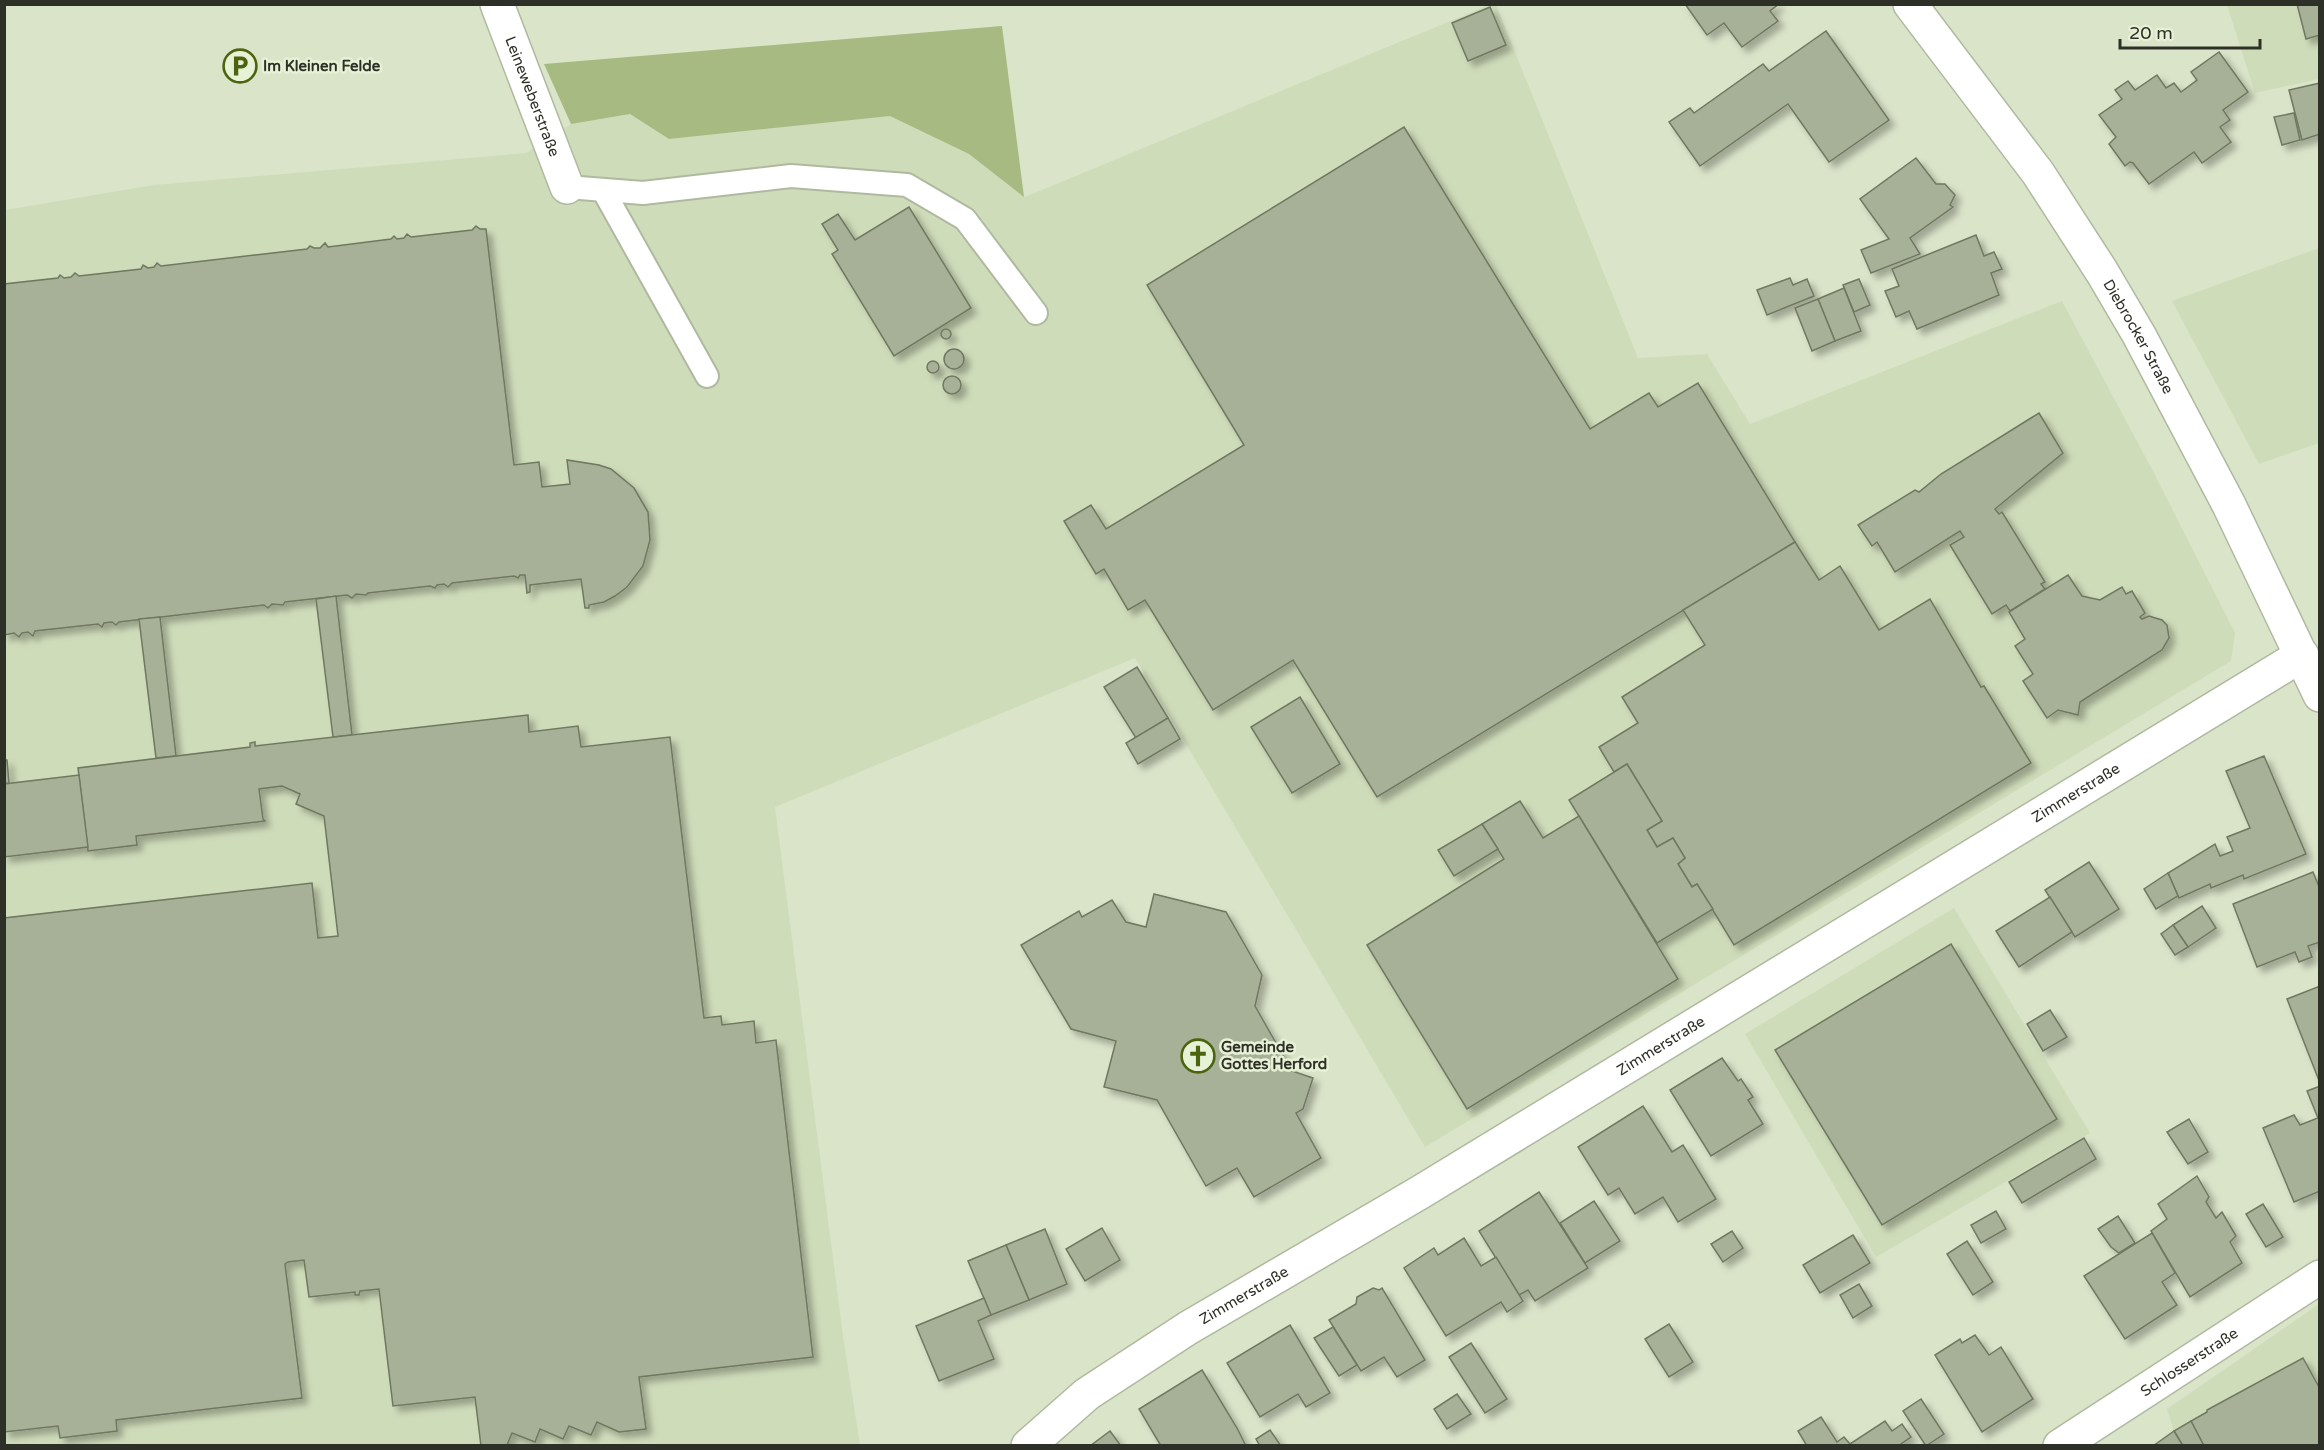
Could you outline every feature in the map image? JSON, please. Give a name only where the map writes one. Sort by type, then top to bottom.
[{"type":"street","name":"Leineweberstraße","points":[[497,4],[567,187]]},
{"type":"street","name":"Diebrocker Straße","points":[[1910,4],[2038,173],[2139,334],[2229,504],[2319,694]]},
{"type":"street","name":"Zimmerstraße","points":[[1028,1446],[1087,1394],[1188,1328],[1419,1193],[2301,655]]},
{"type":"street","name":"Schlosserstraße","points":[[2060,1446],[2319,1277]]},
{"type":"lane","points":[[567,187],[643,193],[791,176],[907,185],[965,219],[1036,313]]},
{"type":"lane","points":[[603,190],[707,376]]},
{"type":"shaded area","points":[[1489,5],[1496,5],[1638,358],[1707,354],[1750,424],[2062,301],[2155,475],[2235,633],[2231,661],[1425,1147],[1135,658],[775,807],[843,1336],[860,1445],[5,1446],[5,210],[154,185],[526,153],[571,124],[630,114],[669,139],[890,115],[969,154],[1025,197]]},
{"type":"shaded area","points":[[2227,5],[2319,5],[2319,79],[2255,93]]},
{"type":"shaded area","points":[[2319,248],[2319,443],[2259,464],[2172,301]]},
{"type":"shaded area","points":[[1954,908],[2090,1133],[1876,1257],[1745,1034]]},
{"type":"shaded area","points":[[2319,1304],[2319,1445],[2174,1431],[2167,1409]]},
{"type":"green space","points":[[1002,26],[1024,197],[969,154],[890,116],[669,139],[630,114],[571,124],[544,64]]},
{"type":"building","points":[[1685,4],[1779,4],[1770,11],[1778,21],[1742,47],[1724,23],[1707,35]]},
{"type":"building","points":[[2297,4],[2320,4],[2320,35],[2306,39]]},
{"type":"building","points":[[1490,7],[1506,45],[1468,61],[1452,23]]},
{"type":"building","points":[[1826,31],[1889,120],[1829,162],[1788,104],[1700,166],[1669,122],[1690,108],[1694,113],[1763,64],[1769,71]]},
{"type":"building","points":[[2219,52],[2248,92],[2223,110],[2230,120],[2220,127],[2231,142],[2202,163],[2194,152],[2149,184],[2133,163],[2130,162],[2125,166],[2109,144],[2116,137],[2099,115],[2122,99],[2115,90],[2128,81],[2135,90],[2157,75],[2166,88],[2174,83],[2181,92],[2197,80],[2191,72]]},
{"type":"building","points":[[2320,83],[2320,134],[2302,140],[2289,90]]},
{"type":"building","points":[[2294,113],[2300,140],[2282,145],[2274,117]]},
{"type":"building","points":[[1404,127],[1590,429],[1649,393],[1658,407],[1698,383],[1795,542],[1377,797],[1293,660],[1213,710],[1145,600],[1128,610],[1104,569],[1096,574],[1064,521],[1091,505],[1106,529],[1244,445],[1147,285]]},
{"type":"building","points":[[1916,158],[1936,184],[1945,184],[1955,195],[1950,205],[1953,207],[1910,238],[1920,254],[1871,273],[1861,250],[1889,239],[1860,199]]},
{"type":"building","points":[[909,207],[971,308],[894,356],[832,254],[838,250],[822,224],[838,214],[855,240]]},
{"type":"building","points":[[476,226],[486,229],[514,465],[539,462],[542,487],[570,484],[567,460],[611,469],[634,488],[648,512],[650,540],[643,566],[627,587],[604,602],[585,608],[581,579],[530,585],[530,592],[527,593],[525,575],[520,575],[518,578],[514,576],[452,583],[448,587],[444,584],[437,585],[435,588],[430,586],[366,595],[356,594],[352,598],[347,595],[285,602],[283,605],[272,604],[268,608],[264,605],[119,622],[116,625],[112,622],[104,623],[102,627],[98,624],[35,631],[33,636],[28,632],[22,633],[19,637],[14,633],[4,635],[4,284],[58,278],[60,275],[64,278],[71,277],[75,273],[79,276],[141,269],[143,265],[148,268],[154,267],[157,263],[161,266],[307,249],[310,246],[320,248],[325,243],[328,247],[391,239],[394,236],[397,239],[404,238],[407,234],[411,237],[472,230]]},
{"type":"building","points":[[1976,235],[1984,256],[1994,252],[2002,269],[1991,273],[1999,295],[1917,329],[1909,311],[1896,317],[1885,291],[1899,286],[1892,269]]},
{"type":"building","points":[[1790,278],[1793,285],[1807,279],[1814,296],[1767,315],[1757,290]]},
{"type":"building","points":[[1859,279],[1870,305],[1854,312],[1843,285]]},
{"type":"building","points":[[1844,288],[1861,331],[1835,341],[1818,299]]},
{"type":"building","points":[[1818,299],[1835,341],[1812,351],[1795,308]]},
{"type":"building","points":[[946,329],[951,334],[946,339],[941,334]]},
{"type":"building","points":[[954,349],[961,352],[964,359],[961,366],[954,369],[947,366],[944,359],[947,352]]},
{"type":"building","points":[[935,361],[939,367],[935,373],[931,373],[927,365]]},
{"type":"building","points":[[952,376],[958,379],[961,385],[958,391],[952,394],[946,391],[943,385],[946,379]]},
{"type":"building","points":[[2039,413],[2063,453],[1995,509],[1999,514],[2002,512],[2045,582],[2041,584],[2045,589],[2010,611],[2006,605],[1992,614],[1950,545],[1964,537],[1960,531],[1895,572],[1877,542],[1872,546],[1858,525],[1915,490],[1919,492],[1941,474]]},
{"type":"building","points":[[1795,542],[1819,580],[1840,566],[1879,630],[1930,599],[1981,687],[1984,686],[2031,763],[1734,945],[1697,884],[1692,887],[1678,864],[1685,858],[1673,838],[1657,847],[1647,830],[1662,821],[1627,764],[1614,772],[1599,747],[1638,723],[1622,697],[1705,645],[1683,610]]},
{"type":"building","points":[[2068,575],[2082,596],[2100,600],[2122,587],[2126,594],[2132,591],[2145,613],[2140,617],[2142,619],[2149,616],[2162,620],[2167,625],[2169,638],[2162,650],[2080,702],[2078,715],[2058,710],[2047,718],[2023,681],[2033,674],[2015,646],[2025,639],[2009,612]]},
{"type":"building","points":[[336,596],[352,735],[333,737],[316,599]]},
{"type":"building","points":[[160,617],[176,756],[156,758],[139,619]]},
{"type":"building","points":[[1137,667],[1168,718],[1136,738],[1104,687]]},
{"type":"building","points":[[1300,697],[1340,764],[1292,793],[1251,727]]},
{"type":"building","points":[[528,715],[529,732],[578,726],[581,747],[670,737],[704,1018],[721,1016],[722,1025],[754,1021],[756,1043],[776,1040],[813,1357],[639,1377],[646,1429],[619,1432],[597,1422],[591,1435],[569,1426],[563,1439],[540,1429],[535,1442],[512,1433],[507,1445],[481,1446],[475,1397],[393,1406],[379,1289],[360,1291],[359,1295],[355,1295],[355,1292],[309,1297],[304,1260],[285,1264],[302,1398],[116,1420],[117,1431],[60,1438],[58,1426],[4,1432],[4,918],[312,883],[318,938],[338,936],[324,816],[296,804],[300,794],[282,786],[259,789],[265,821],[136,836],[137,845],[88,851],[78,768],[250,747],[250,743],[255,742],[255,746]]},
{"type":"building","points":[[1168,718],[1180,739],[1138,764],[1126,743]]},
{"type":"building","points":[[2264,756],[2306,854],[2244,879],[2243,875],[2211,888],[2210,884],[2179,898],[2168,873],[2215,844],[2220,856],[2233,851],[2227,837],[2250,828],[2226,771]]},
{"type":"building","points":[[4,760],[7,760],[9,783],[4,784]]},
{"type":"building","points":[[1627,764],[1662,821],[1647,830],[1657,847],[1673,838],[1685,858],[1678,864],[1692,887],[1697,884],[1713,909],[1657,943],[1569,800]]},
{"type":"building","points":[[79,775],[88,847],[4,857],[4,784]]},
{"type":"building","points":[[1520,801],[1543,838],[1579,816],[1678,979],[1467,1109],[1367,945],[1504,859],[1482,824]]},
{"type":"building","points":[[1482,824],[1498,849],[1454,876],[1438,850]]},
{"type":"building","points":[[2089,862],[2119,909],[2075,937],[2045,890]]},
{"type":"building","points":[[2313,872],[2320,889],[2320,942],[2308,946],[2312,957],[2299,962],[2295,952],[2257,967],[2233,904]]},
{"type":"building","points":[[2168,873],[2178,896],[2156,909],[2144,889]]},
{"type":"building","name":"Gemeinde Gottes Herford","points":[[1154,894],[1226,912],[1262,975],[1255,1006],[1292,1071],[1313,1078],[1303,1109],[1296,1113],[1321,1158],[1254,1197],[1237,1168],[1206,1186],[1157,1100],[1104,1087],[1116,1041],[1071,1029],[1021,945],[1079,911],[1082,917],[1112,900],[1126,922],[1146,927]]},
{"type":"building","points":[[2050,897],[2072,932],[2019,967],[1996,931]]},
{"type":"building","points":[[2202,906],[2216,928],[2188,947],[2173,925]]},
{"type":"building","points":[[2173,925],[2188,947],[2175,955],[2161,934]]},
{"type":"building","points":[[1951,944],[2057,1119],[1882,1225],[1775,1050]]},
{"type":"building","points":[[2320,986],[2320,1083],[2287,999]]},
{"type":"building","points":[[2050,1010],[2067,1037],[2043,1051],[2027,1024]]},
{"type":"building","points":[[1722,1058],[1738,1081],[1741,1079],[1753,1097],[1748,1100],[1763,1124],[1711,1156],[1670,1090]]},
{"type":"building","points":[[2320,1086],[2320,1117],[2318,1118],[2307,1091]]},
{"type":"building","points":[[1643,1106],[1672,1152],[1683,1145],[1716,1199],[1678,1222],[1663,1197],[1635,1214],[1619,1188],[1608,1195],[1578,1147]]},
{"type":"building","points":[[2294,1115],[2300,1125],[2320,1117],[2320,1191],[2294,1202],[2263,1128]]},
{"type":"building","points":[[2189,1119],[2208,1152],[2188,1164],[2167,1132]]},
{"type":"building","points":[[2084,1138],[2096,1159],[2022,1203],[2009,1182]]},
{"type":"building","points":[[2197,1176],[2209,1197],[2206,1202],[2216,1218],[2222,1212],[2236,1236],[2230,1242],[2242,1263],[2190,1297],[2151,1231],[2167,1219],[2158,1204]]},
{"type":"building","points":[[1539,1192],[1588,1268],[1535,1301],[1528,1290],[1519,1295],[1479,1231]]},
{"type":"building","points":[[1594,1201],[1620,1241],[1585,1263],[1560,1223]]},
{"type":"building","points":[[2263,1204],[2283,1237],[2266,1247],[2246,1214]]},
{"type":"building","points":[[1996,1211],[2006,1229],[1981,1243],[1971,1225]]},
{"type":"building","points":[[2118,1216],[2135,1243],[2119,1253],[2111,1247],[2098,1229]]},
{"type":"building","points":[[1102,1228],[1120,1260],[1085,1281],[1066,1249]]},
{"type":"building","points":[[1045,1229],[1067,1284],[1029,1300],[1006,1245]]},
{"type":"building","points":[[1732,1231],[1743,1248],[1723,1262],[1711,1244]]},
{"type":"building","points":[[2152,1233],[2175,1273],[2162,1282],[2177,1305],[2125,1339],[2084,1276]]},
{"type":"building","points":[[1853,1235],[1870,1263],[1820,1293],[1803,1265]]},
{"type":"building","points":[[1464,1238],[1481,1266],[1496,1257],[1523,1301],[1507,1312],[1501,1302],[1446,1336],[1404,1268],[1434,1248],[1438,1255]]},
{"type":"building","points":[[1967,1241],[1993,1282],[1973,1295],[1947,1254]]},
{"type":"building","points":[[1006,1245],[1029,1300],[991,1315],[968,1261]]},
{"type":"building","points":[[1859,1284],[1872,1306],[1853,1318],[1840,1295]]},
{"type":"building","points":[[1373,1288],[1379,1290],[1382,1288],[1425,1360],[1397,1377],[1384,1357],[1361,1371],[1329,1320],[1356,1304],[1357,1297]]},
{"type":"building","points":[[984,1298],[991,1315],[978,1321],[994,1359],[939,1381],[916,1326]]},
{"type":"building","points":[[1669,1324],[1693,1362],[1669,1377],[1645,1339]]},
{"type":"building","points":[[1290,1325],[1330,1393],[1306,1407],[1298,1394],[1260,1417],[1227,1363]]},
{"type":"building","points":[[1333,1327],[1357,1365],[1339,1376],[1314,1338]]},
{"type":"building","points":[[1975,1335],[1989,1355],[2001,1347],[2033,1399],[1982,1432],[1935,1355],[1960,1339],[1962,1343]]},
{"type":"building","points":[[1471,1343],[1507,1399],[1485,1413],[1449,1357]]},
{"type":"building","points":[[2303,1358],[2320,1389],[2320,1446],[2204,1446],[2191,1421]]},
{"type":"building","points":[[1202,1370],[1246,1446],[1161,1446],[1139,1409]]},
{"type":"building","points":[[1457,1394],[1471,1414],[1447,1429],[1434,1409]]},
{"type":"building","points":[[1921,1399],[1944,1434],[1926,1446],[1903,1411]]},
{"type":"building","points":[[1821,1417],[1837,1442],[1844,1437],[1850,1444],[1885,1421],[1892,1431],[1902,1424],[1911,1437],[1901,1446],[1807,1446],[1798,1431]]},
{"type":"building","points":[[2191,1421],[2204,1446],[2183,1446],[2174,1431]]},
{"type":"building","points":[[1270,1430],[1281,1446],[1260,1446],[1256,1439]]},
{"type":"building","points":[[1110,1431],[1121,1446],[1090,1446]]},
{"type":"building","points":[[2174,1431],[2183,1446],[2153,1446]]},
{"type":"place","name":"Im Kleinen Felde","points":[[240,66]]},
{"type":"place","name":"Gemeinde Gottes Herford","points":[[1198,1056]]}]
